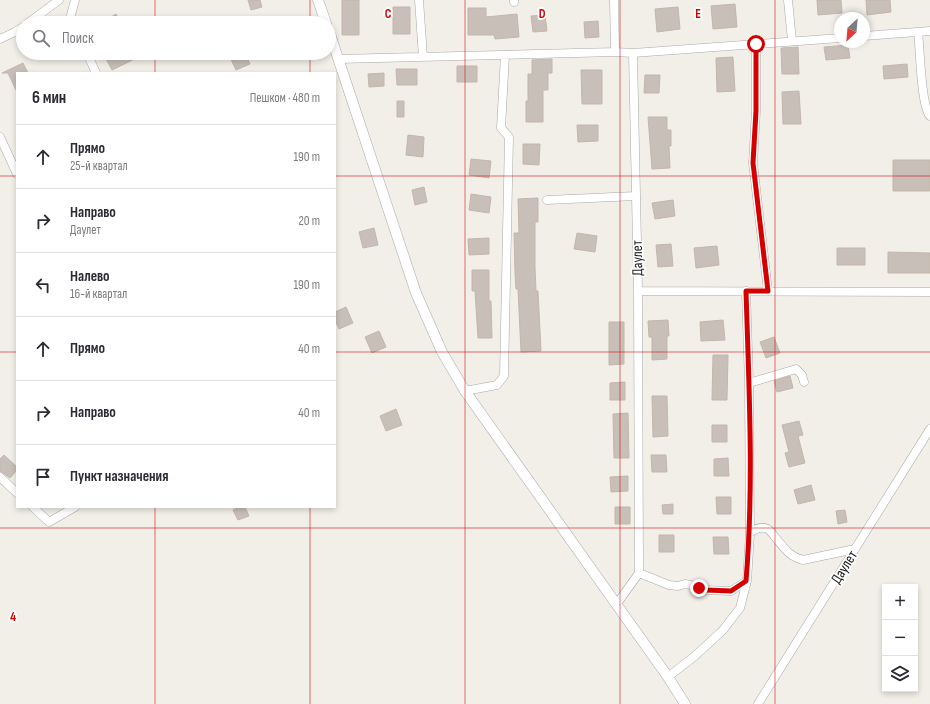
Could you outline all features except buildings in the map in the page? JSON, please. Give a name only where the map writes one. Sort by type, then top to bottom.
[{"type":"street","points":[[37,16],[59,0]]},
{"type":"street","points":[[71,16],[75,0]]},
{"type":"street","points":[[318,0],[324,16]]},
{"type":"street","points":[[419,0],[423,57]]},
{"type":"street","points":[[614,0],[615,52]]},
{"type":"street","points":[[788,0],[792,41]]},
{"type":"street","points":[[870,36],[930,31]]},
{"type":"street","points":[[0,39],[16,32]]},
{"type":"street","points":[[918,32],[923,89],[927,112],[930,116]]},
{"type":"street","points":[[338,59],[615,52],[634,53],[834,38]]},
{"type":"street","points":[[756,44],[756,111],[753,163],[768,291]]},
{"type":"street","points":[[336,53],[416,293],[442,352],[465,391],[668,677],[685,704]]},
{"type":"street","name":"Даулет","points":[[634,53],[638,291],[930,292]]},
{"type":"street","points":[[465,391],[497,385],[504,376],[509,137],[501,128],[505,55]]},
{"type":"street","points":[[90,60],[96,72]]},
{"type":"street","points":[[0,136],[16,172]]},
{"type":"street","points":[[547,200],[636,196]]},
{"type":"street","points":[[616,605],[639,573],[638,291]]},
{"type":"street","points":[[668,677],[696,655],[723,630],[740,608],[746,581],[750,533],[749,383],[746,291]]},
{"type":"street","points":[[749,383],[796,369],[802,375],[804,382]]},
{"type":"street","name":"Даулет","points":[[758,704],[930,429]]},
{"type":"street","points":[[0,477],[16,491]]},
{"type":"street","points":[[34,508],[50,522],[73,508]]},
{"type":"street","points":[[750,533],[755,529],[761,528],[768,530],[795,559],[803,560],[855,549]]},
{"type":"street","points":[[639,573],[669,585],[678,586],[691,584],[706,590],[731,591],[746,581]]},
{"type":"route","points":[[699,588],[706,590],[731,591],[746,581],[750,533],[750,463],[746,291],[768,291],[753,163],[756,111],[756,44]]}]
